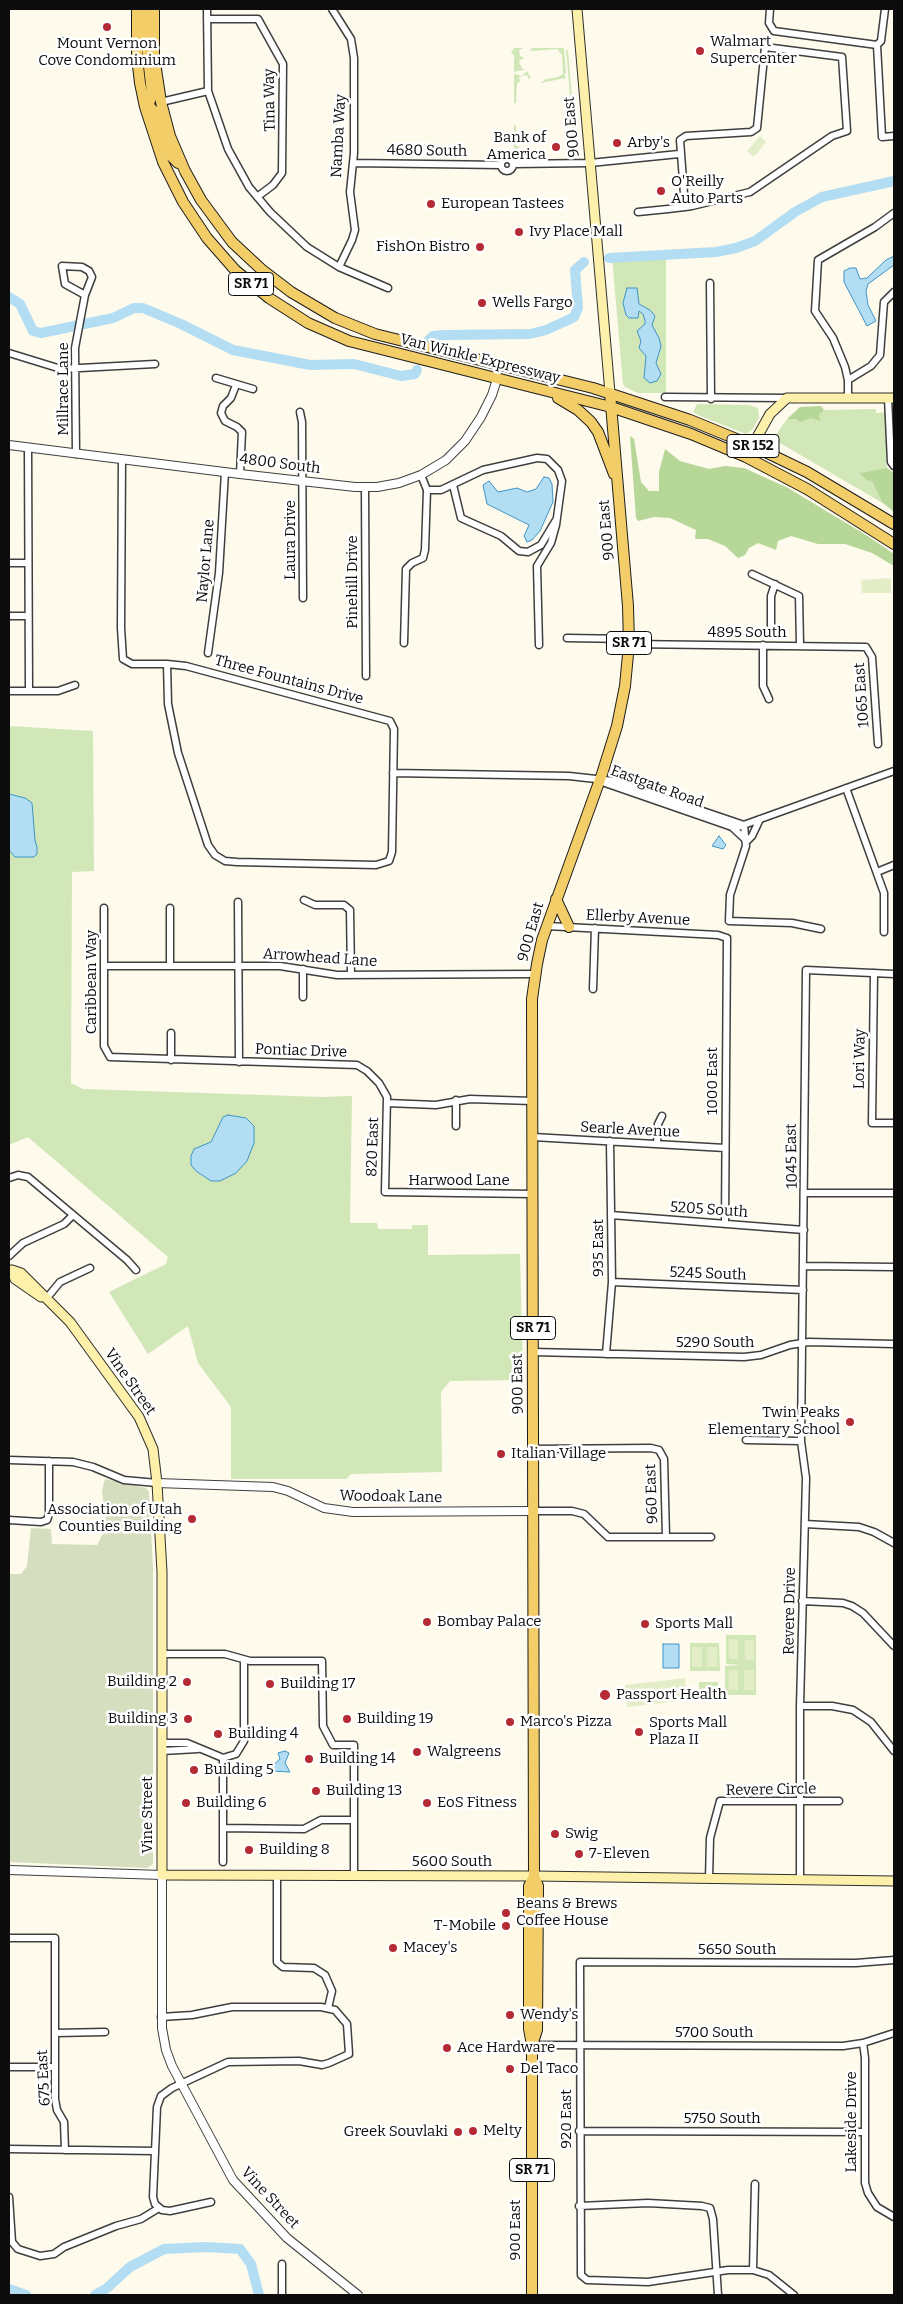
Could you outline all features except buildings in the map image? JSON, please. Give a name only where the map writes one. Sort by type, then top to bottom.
[{"type":"main road","name":"SR 71","points":[[137,9],[138,68],[145,107]]},
{"type":"main road","points":[[146,9],[147,63],[152,93],[150,101],[145,107],[154,110],[170,154],[185,171]]},
{"type":"main road","name":"SR 71","points":[[154,9],[154,56],[161,102]]},
{"type":"main road","name":"900 East","points":[[532,2295],[532,2045],[528,2030],[529,1886],[534,1876],[532,1006],[535,974],[547,926],[612,742],[621,706],[629,642],[626,581],[577,9]]},
{"type":"main road","name":"Van Winkle Expressway","points":[[161,102],[170,136],[185,171],[201,200],[232,242],[261,270],[291,292],[328,315],[362,330],[610,393],[690,420],[751,445],[834,487],[894,524]]},
{"type":"main road","name":"Van Winkle Expressway","points":[[145,107],[163,162],[183,202],[221,254],[258,289],[308,323],[349,341],[611,407],[692,434],[746,457],[830,501],[894,544]]},
{"type":"main road","points":[[451,354],[466,364],[490,372],[496,379],[507,375],[531,379],[555,379]]},
{"type":"main road","name":"SR 71","points":[[549,392],[578,410],[591,422],[598,432],[618,487]]},
{"type":"main road","points":[[746,457],[770,414],[787,398],[891,398]]},
{"type":"main road","points":[[556,899],[569,927]]},
{"type":"main road","name":"Vine Street","points":[[10,1270],[21,1273],[70,1322],[143,1423],[153,1449],[161,1550],[162,1875]]},
{"type":"main road","name":"5600 South","points":[[162,1875],[534,1876],[894,1881]]},
{"type":"street","points":[[207,9],[208,91],[228,149],[257,197],[284,227],[301,242],[339,267],[388,288]]},
{"type":"street","name":"Namba Way","points":[[332,9],[351,39],[353,49],[353,163],[350,192],[355,230],[339,267]]},
{"type":"street","points":[[770,9],[770,23],[774,31],[877,45]]},
{"type":"street","points":[[885,9],[881,41],[877,45],[882,137],[894,136]]},
{"type":"street","name":"Tina Way","points":[[207,20],[258,19],[283,64],[282,173],[273,185],[257,197]]},
{"type":"street","points":[[638,212],[685,207],[750,192],[832,136],[847,131],[842,57],[765,47],[757,128],[751,132],[686,136],[680,140],[679,154],[685,207]]},
{"type":"street","points":[[161,102],[208,91]]},
{"type":"street","name":"4680 South","points":[[353,163],[502,165],[507,171],[514,164],[590,163],[679,154]]},
{"type":"street","points":[[848,398],[848,380],[833,338],[815,311],[818,260],[875,228],[894,213]]},
{"type":"street","name":"Millrace Lane","points":[[76,454],[75,368],[78,327],[85,295],[92,279],[89,271],[80,267],[62,266],[66,286],[77,289],[85,295]]},
{"type":"street","points":[[710,283],[711,398]]},
{"type":"street","points":[[848,380],[870,366],[880,355],[884,302],[894,292]]},
{"type":"street","points":[[9,353],[54,368],[155,364]]},
{"type":"street","points":[[216,378],[253,389]]},
{"type":"street","name":"4800 South","points":[[9,444],[76,454],[365,488],[388,486],[421,475],[446,460],[464,441],[486,408],[496,379]]},
{"type":"street","points":[[236,385],[231,398],[221,413],[225,421],[238,427],[242,432],[240,474]]},
{"type":"street","points":[[666,397],[787,398]]},
{"type":"street","points":[[891,398],[891,462],[894,466]]},
{"type":"street","name":"Laura Drive","points":[[300,412],[303,481],[304,598]]},
{"type":"street","points":[[28,448],[29,691]]},
{"type":"street","points":[[427,490],[441,490],[483,470],[543,458],[558,470],[562,481],[551,543],[537,566],[539,645]]},
{"type":"street","name":"Three Fountains Drive","points":[[122,459],[122,655],[124,661],[130,664],[167,664],[186,666],[388,720],[394,729],[392,852],[386,863],[376,865],[233,862],[222,860],[213,853],[208,845],[178,753],[168,704],[167,664]]},
{"type":"street","name":"Naylor Lane","points":[[208,653],[219,572],[225,472]]},
{"type":"street","points":[[404,643],[406,569],[412,563],[422,558],[425,550],[427,490],[421,475]]},
{"type":"street","points":[[453,485],[461,518],[501,536],[523,552],[541,545],[556,520]]},
{"type":"street","name":"Pinehill Drive","points":[[365,488],[366,676]]},
{"type":"street","points":[[9,563],[28,563]]},
{"type":"street","points":[[752,574],[796,593],[799,597],[800,646]]},
{"type":"street","points":[[771,628],[771,596],[775,584]]},
{"type":"street","points":[[9,616],[28,616]]},
{"type":"street","name":"4895 South","points":[[567,638],[629,642],[866,647]]},
{"type":"street","points":[[763,646],[763,686],[769,699]]},
{"type":"street","name":"1065 East","points":[[866,647],[872,657],[878,744]]},
{"type":"street","points":[[9,691],[58,691],[76,685]]},
{"type":"street","name":"Eastgate Road","points":[[732,827],[744,825],[894,771]]},
{"type":"street","points":[[393,773],[569,776],[600,780]]},
{"type":"street","name":"Eastgate Road","points":[[600,780],[614,781],[744,825]]},
{"type":"street","name":"Eastgate Road","points":[[600,780],[732,827],[747,842]]},
{"type":"street","points":[[846,788],[885,896],[884,932]]},
{"type":"street","points":[[760,819],[747,842],[730,894],[729,921],[792,923],[821,929]]},
{"type":"street","points":[[744,825],[747,842]]},
{"type":"street","points":[[876,872],[894,865]]},
{"type":"street","points":[[304,900],[315,905],[344,906],[350,910],[351,974]]},
{"type":"street","points":[[238,902],[239,1062]]},
{"type":"street","name":"Caribbean Way","points":[[104,908],[104,1046],[108,1055]]},
{"type":"street","points":[[170,908],[170,966]]},
{"type":"street","name":"Ellerby Avenue","points":[[547,926],[718,935],[726,938]]},
{"type":"street","points":[[593,989],[595,928]]},
{"type":"street","name":"1000 East","points":[[725,1224],[726,938]]},
{"type":"street","name":"Arrowhead Lane","points":[[104,966],[280,966],[330,974],[535,974]]},
{"type":"street","points":[[302,998],[304,969]]},
{"type":"street","name":"1045 East","points":[[802,1342],[806,970],[874,973]]},
{"type":"street","points":[[874,973],[894,974]]},
{"type":"street","name":"Lori Way","points":[[874,973],[872,1123],[894,1123]]},
{"type":"street","points":[[171,1032],[171,1060]]},
{"type":"street","name":"Pontiac Drive","points":[[108,1055],[117,1058],[357,1065],[367,1071],[383,1088],[387,1104]]},
{"type":"street","points":[[456,1100],[456,1126]]},
{"type":"street","points":[[387,1104],[432,1105],[456,1100],[532,1101]]},
{"type":"street","name":"820 East","points":[[385,1192],[387,1104]]},
{"type":"street","points":[[657,1144],[658,1124],[662,1116]]},
{"type":"street","name":"Searle Avenue","points":[[533,1137],[725,1148]]},
{"type":"street","name":"935 East","points":[[606,1354],[612,1282],[610,1141]]},
{"type":"street","points":[[9,1178],[21,1175],[28,1177],[127,1260],[136,1270]]},
{"type":"street","name":"Harwood Lane","points":[[385,1192],[388,1194],[533,1194]]},
{"type":"street","points":[[805,1193],[894,1193]]},
{"type":"street","points":[[9,1256],[23,1243],[60,1226],[73,1215]]},
{"type":"street","name":"5205 South","points":[[612,1215],[804,1230]]},
{"type":"street","points":[[803,1266],[894,1267]]},
{"type":"street","points":[[46,1299],[60,1282],[90,1268]]},
{"type":"street","name":"5245 South","points":[[612,1282],[803,1290]]},
{"type":"street","name":"5290 South","points":[[533,1352],[750,1356],[767,1354],[802,1342],[894,1344]]},
{"type":"street","name":"Revere Drive","points":[[800,1880],[800,1706],[806,1478],[801,1441],[802,1342]]},
{"type":"street","points":[[746,1440],[801,1441]]},
{"type":"street","name":"960 East","points":[[534,1449],[654,1448],[661,1452],[664,1457],[666,1537]]},
{"type":"street","name":"Woodoak Lane","points":[[9,1460],[80,1463],[124,1480],[157,1484],[273,1487],[288,1491],[324,1508],[345,1512],[572,1511],[584,1514],[608,1537],[711,1537]]},
{"type":"street","points":[[9,1520],[42,1522],[47,1520],[49,1514],[49,1461]]},
{"type":"street","points":[[805,1524],[859,1527],[874,1532],[894,1543]]},
{"type":"street","points":[[802,1601],[844,1603],[852,1606],[863,1613],[894,1646]]},
{"type":"street","points":[[162,1654],[225,1654],[244,1660],[322,1661],[323,1726],[334,1745],[354,1745],[354,1875]]},
{"type":"street","points":[[162,1747],[187,1743],[222,1758],[236,1754],[244,1742],[244,1660]]},
{"type":"street","points":[[800,1706],[832,1706],[853,1710],[871,1722],[894,1751]]},
{"type":"street","points":[[222,1758],[223,1862]]},
{"type":"street","name":"Revere Circle","points":[[709,1879],[710,1838],[720,1801],[839,1801]]},
{"type":"street","points":[[223,1828],[304,1829],[321,1820],[354,1820]]},
{"type":"street","name":"5600 South","points":[[9,1870],[162,1875]]},
{"type":"street","name":"Vine Street","points":[[162,1875],[162,2017],[166,2050],[181,2083],[228,2173],[243,2192],[288,2238],[358,2295]]},
{"type":"street","points":[[277,1875],[276,1956],[279,1965],[314,1968],[325,1975],[332,1991],[328,2008]]},
{"type":"street","name":"675 East","points":[[9,1938],[55,1938],[55,2104],[64,2122],[65,2150]]},
{"type":"street","name":"5650 South","points":[[580,1962],[856,1963],[894,1960]]},
{"type":"street","name":"920 East","points":[[580,1962],[580,2275],[587,2280],[648,2282],[716,2272]]},
{"type":"street","points":[[162,2017],[192,2015],[232,2007],[328,2008],[340,2014],[347,2024],[349,2054],[322,2065],[299,2061],[228,2062],[167,2090],[158,2102],[153,2197],[159,2208],[170,2211],[211,2202]]},
{"type":"street","name":"675 East","points":[[55,2033],[105,2032]]},
{"type":"street","name":"5700 South","points":[[532,2045],[843,2046],[863,2043],[894,2033]]},
{"type":"street","name":"Lakeside Drive","points":[[863,2043],[865,2058],[865,2175],[868,2193],[877,2207],[894,2217]]},
{"type":"street","points":[[9,2067],[55,2068]]},
{"type":"street","name":"5750 South","points":[[579,2131],[865,2132]]},
{"type":"street","points":[[9,2150],[155,2151]]},
{"type":"street","points":[[753,2270],[756,2221],[755,2184]]},
{"type":"street","points":[[9,2197],[12,2242],[18,2249],[40,2256],[54,2254],[64,2247],[116,2226],[141,2219],[159,2208]]},
{"type":"street","points":[[579,2206],[648,2203],[708,2207],[712,2212],[718,2295]]},
{"type":"street","points":[[282,2264],[282,2295]]},
{"type":"street","points":[[716,2272],[753,2270],[769,2275],[794,2295]]},
{"type":"green space","points":[[514,48],[524,48],[519,50],[520,56],[524,58],[519,61],[522,69],[527,69],[514,72],[514,55],[511,53]]},
{"type":"green space","points":[[532,48],[564,48],[566,73],[564,74],[566,78],[540,83],[546,79],[563,74],[562,55],[557,49],[532,51],[530,50]]},
{"type":"green space","points":[[566,49],[568,51],[577,155],[575,154]]},
{"type":"green space","points":[[527,71],[531,78],[529,79],[527,75],[519,77],[520,82],[517,83],[516,103],[514,103],[514,74],[522,76]]},
{"type":"green space","points":[[514,125],[516,125],[516,146],[521,147],[518,148],[518,152],[521,153],[520,159],[514,158]]},
{"type":"green space","points":[[760,136],[766,142],[754,157],[747,151]]},
{"type":"green space","points":[[666,256],[666,393],[638,393],[625,387],[623,384],[612,257]]},
{"type":"green space","points":[[697,404],[749,405],[758,408],[759,417],[753,429],[746,434],[693,412]]},
{"type":"green space","points":[[821,406],[824,410],[819,415],[820,421],[811,418],[800,422],[796,419],[787,419],[800,407]]},
{"type":"green space","points":[[876,409],[876,413],[885,412],[887,468],[861,473],[872,481],[882,502],[886,505],[773,439],[787,419],[811,418],[819,415],[824,410]]},
{"type":"green space","points":[[630,436],[634,439],[641,482],[649,491],[659,491],[659,472],[665,449],[680,461],[709,469],[725,466],[744,468],[788,488],[866,535],[894,554],[894,566],[872,553],[845,544],[818,544],[791,536],[778,541],[776,550],[758,543],[749,548],[745,555],[738,558],[725,546],[708,539],[695,539],[696,530],[670,518],[654,517],[638,521],[636,518]]},
{"type":"green space","points":[[887,468],[894,473],[894,512],[882,502],[872,481],[866,480],[860,473]]},
{"type":"green space","points":[[891,579],[891,593],[862,593],[861,582],[863,580]]},
{"type":"green space","points":[[9,726],[93,731],[94,871],[72,872],[71,1083],[83,1089],[322,1097],[352,1096],[350,1223],[377,1223],[378,1229],[412,1229],[412,1225],[428,1225],[428,1255],[520,1254],[523,1380],[450,1381],[441,1392],[442,1472],[351,1474],[346,1479],[231,1479],[231,1407],[198,1363],[188,1326],[148,1354],[109,1292],[166,1264],[168,1257],[28,1137],[9,1145]]},
{"type":"green space","points":[[105,1479],[146,1488],[149,1492],[153,1568],[153,1864],[147,1868],[9,1862],[9,1574],[21,1574],[27,1566],[31,1528],[51,1529],[52,1544],[97,1545],[105,1530],[106,1522],[102,1491]]},
{"type":"green space","points":[[726,1635],[756,1635],[756,1695],[725,1695],[725,1666],[741,1665],[726,1664]]},
{"type":"green space","points":[[729,1639],[738,1639],[738,1659],[729,1659]]},
{"type":"green space","points":[[745,1640],[754,1640],[754,1660],[745,1660]]},
{"type":"green space","points":[[690,1643],[719,1643],[720,1671],[690,1671]]},
{"type":"green space","points":[[692,1647],[702,1647],[702,1667],[692,1667]]},
{"type":"green space","points":[[707,1647],[717,1647],[717,1667],[707,1667]]},
{"type":"green space","points":[[729,1670],[738,1670],[738,1690],[729,1690]]},
{"type":"green space","points":[[744,1670],[754,1670],[754,1690],[744,1690]]},
{"type":"green space","points":[[685,1678],[687,1700],[627,1707],[625,1685]]},
{"type":"green space","points":[[699,1682],[718,1682],[718,1699],[699,1699]]},
{"type":"water","points":[[60,37],[63,37],[70,44],[71,49],[66,50],[61,46]]},
{"type":"water","points":[[894,256],[894,265],[868,284],[866,291],[868,305],[876,321],[867,326],[844,282],[844,271],[856,268],[860,279],[867,278],[886,260]]},
{"type":"water","points":[[627,288],[637,288],[639,304],[650,310],[655,316],[652,325],[661,346],[656,363],[661,374],[657,381],[650,383],[644,378],[646,356],[639,348],[641,341],[637,331],[645,324],[645,321],[643,314],[639,311],[638,318],[629,318],[626,315],[623,303]]},
{"type":"water","points":[[544,477],[549,478],[552,484],[553,502],[540,531],[532,540],[527,542],[524,536],[529,525],[487,504],[483,485],[489,481],[498,492],[517,488],[527,492],[536,489]]},
{"type":"water","points":[[9,794],[25,798],[32,803],[37,847],[37,854],[34,857],[15,857],[9,850]]},
{"type":"water","points":[[719,836],[726,845],[723,849],[712,846]]},
{"type":"water","points":[[228,1115],[246,1118],[254,1126],[254,1143],[247,1161],[236,1173],[220,1181],[211,1181],[196,1171],[191,1165],[191,1156],[194,1149],[211,1142],[223,1117]]},
{"type":"water","points":[[663,1644],[679,1644],[679,1668],[663,1668]]},
{"type":"water","points":[[285,1751],[289,1753],[285,1763],[290,1772],[272,1771],[271,1767],[280,1759],[278,1753]]},
{"type":"waterway","points":[[609,258],[716,252],[736,248],[755,241],[795,212],[822,197],[894,181]]},
{"type":"waterway","points":[[428,341],[433,336],[444,335],[530,334],[546,330],[574,317],[578,308],[575,270],[584,262]]},
{"type":"waterway","points":[[9,297],[20,304],[33,331],[41,333],[113,318],[134,308],[143,308],[181,324],[233,350],[310,365],[354,364],[401,376],[415,374],[417,370]]},
{"type":"waterway","points":[[95,2295],[107,2288],[130,2267],[164,2249],[206,2247],[240,2249],[251,2264],[259,2295]]},
{"type":"waterway","points":[[9,2289],[26,2295]]},
{"type":"place","name":"Mount Vernon Cove Condominium","points":[[107,27]]},
{"type":"place","name":"Walmart Supercenter","points":[[700,51]]},
{"type":"place","name":"Arby's","points":[[617,143]]},
{"type":"place","name":"Bank of America","points":[[556,147]]},
{"type":"place","name":"O'Reilly Auto Parts","points":[[661,191]]},
{"type":"place","name":"European Tastees","points":[[431,204]]},
{"type":"place","name":"Ivy Place Mall","points":[[519,232]]},
{"type":"place","name":"FishOn Bistro","points":[[480,247]]},
{"type":"place","name":"Wells Fargo","points":[[482,303]]},
{"type":"place","name":"Twin Peaks Elementary School","points":[[850,1422]]},
{"type":"place","name":"Italian Village","points":[[501,1454]]},
{"type":"place","name":"Association of Utah Counties Building","points":[[192,1519]]},
{"type":"place","name":"Bombay Palace","points":[[427,1622]]},
{"type":"place","name":"Sports Mall","points":[[645,1624]]},
{"type":"place","name":"Building 2","points":[[187,1682]]},
{"type":"place","name":"Building 17","points":[[270,1684]]},
{"type":"place","name":"Passport Health","points":[[605,1695]]},
{"type":"place","name":"Building 3","points":[[188,1719]]},
{"type":"place","name":"Building 19","points":[[347,1719]]},
{"type":"place","name":"Marco's Pizza","points":[[510,1722]]},
{"type":"place","name":"Sports Mall Plaza II","points":[[639,1732]]},
{"type":"place","name":"Building 4","points":[[218,1734]]},
{"type":"place","name":"Walgreens","points":[[417,1752]]},
{"type":"place","name":"Building 14","points":[[309,1759]]},
{"type":"place","name":"Building 5","points":[[194,1770]]},
{"type":"place","name":"Building 13","points":[[316,1791]]},
{"type":"place","name":"Building 6","points":[[186,1803]]},
{"type":"place","name":"EoS Fitness","points":[[427,1803]]},
{"type":"place","name":"Swig","points":[[555,1834]]},
{"type":"place","name":"Building 8","points":[[249,1850]]},
{"type":"place","name":"7-Eleven","points":[[579,1854]]},
{"type":"place","name":"Beans & Brews Coffee House","points":[[506,1913]]},
{"type":"place","name":"T-Mobile","points":[[506,1926]]},
{"type":"place","name":"Macey's","points":[[393,1948]]},
{"type":"place","name":"Wendy's","points":[[510,2015]]},
{"type":"place","name":"Ace Hardware","points":[[447,2048]]},
{"type":"place","name":"Del Taco","points":[[510,2069]]},
{"type":"place","name":"Melty","points":[[473,2131]]},
{"type":"place","name":"Greek Souvlaki","points":[[458,2132]]}]
